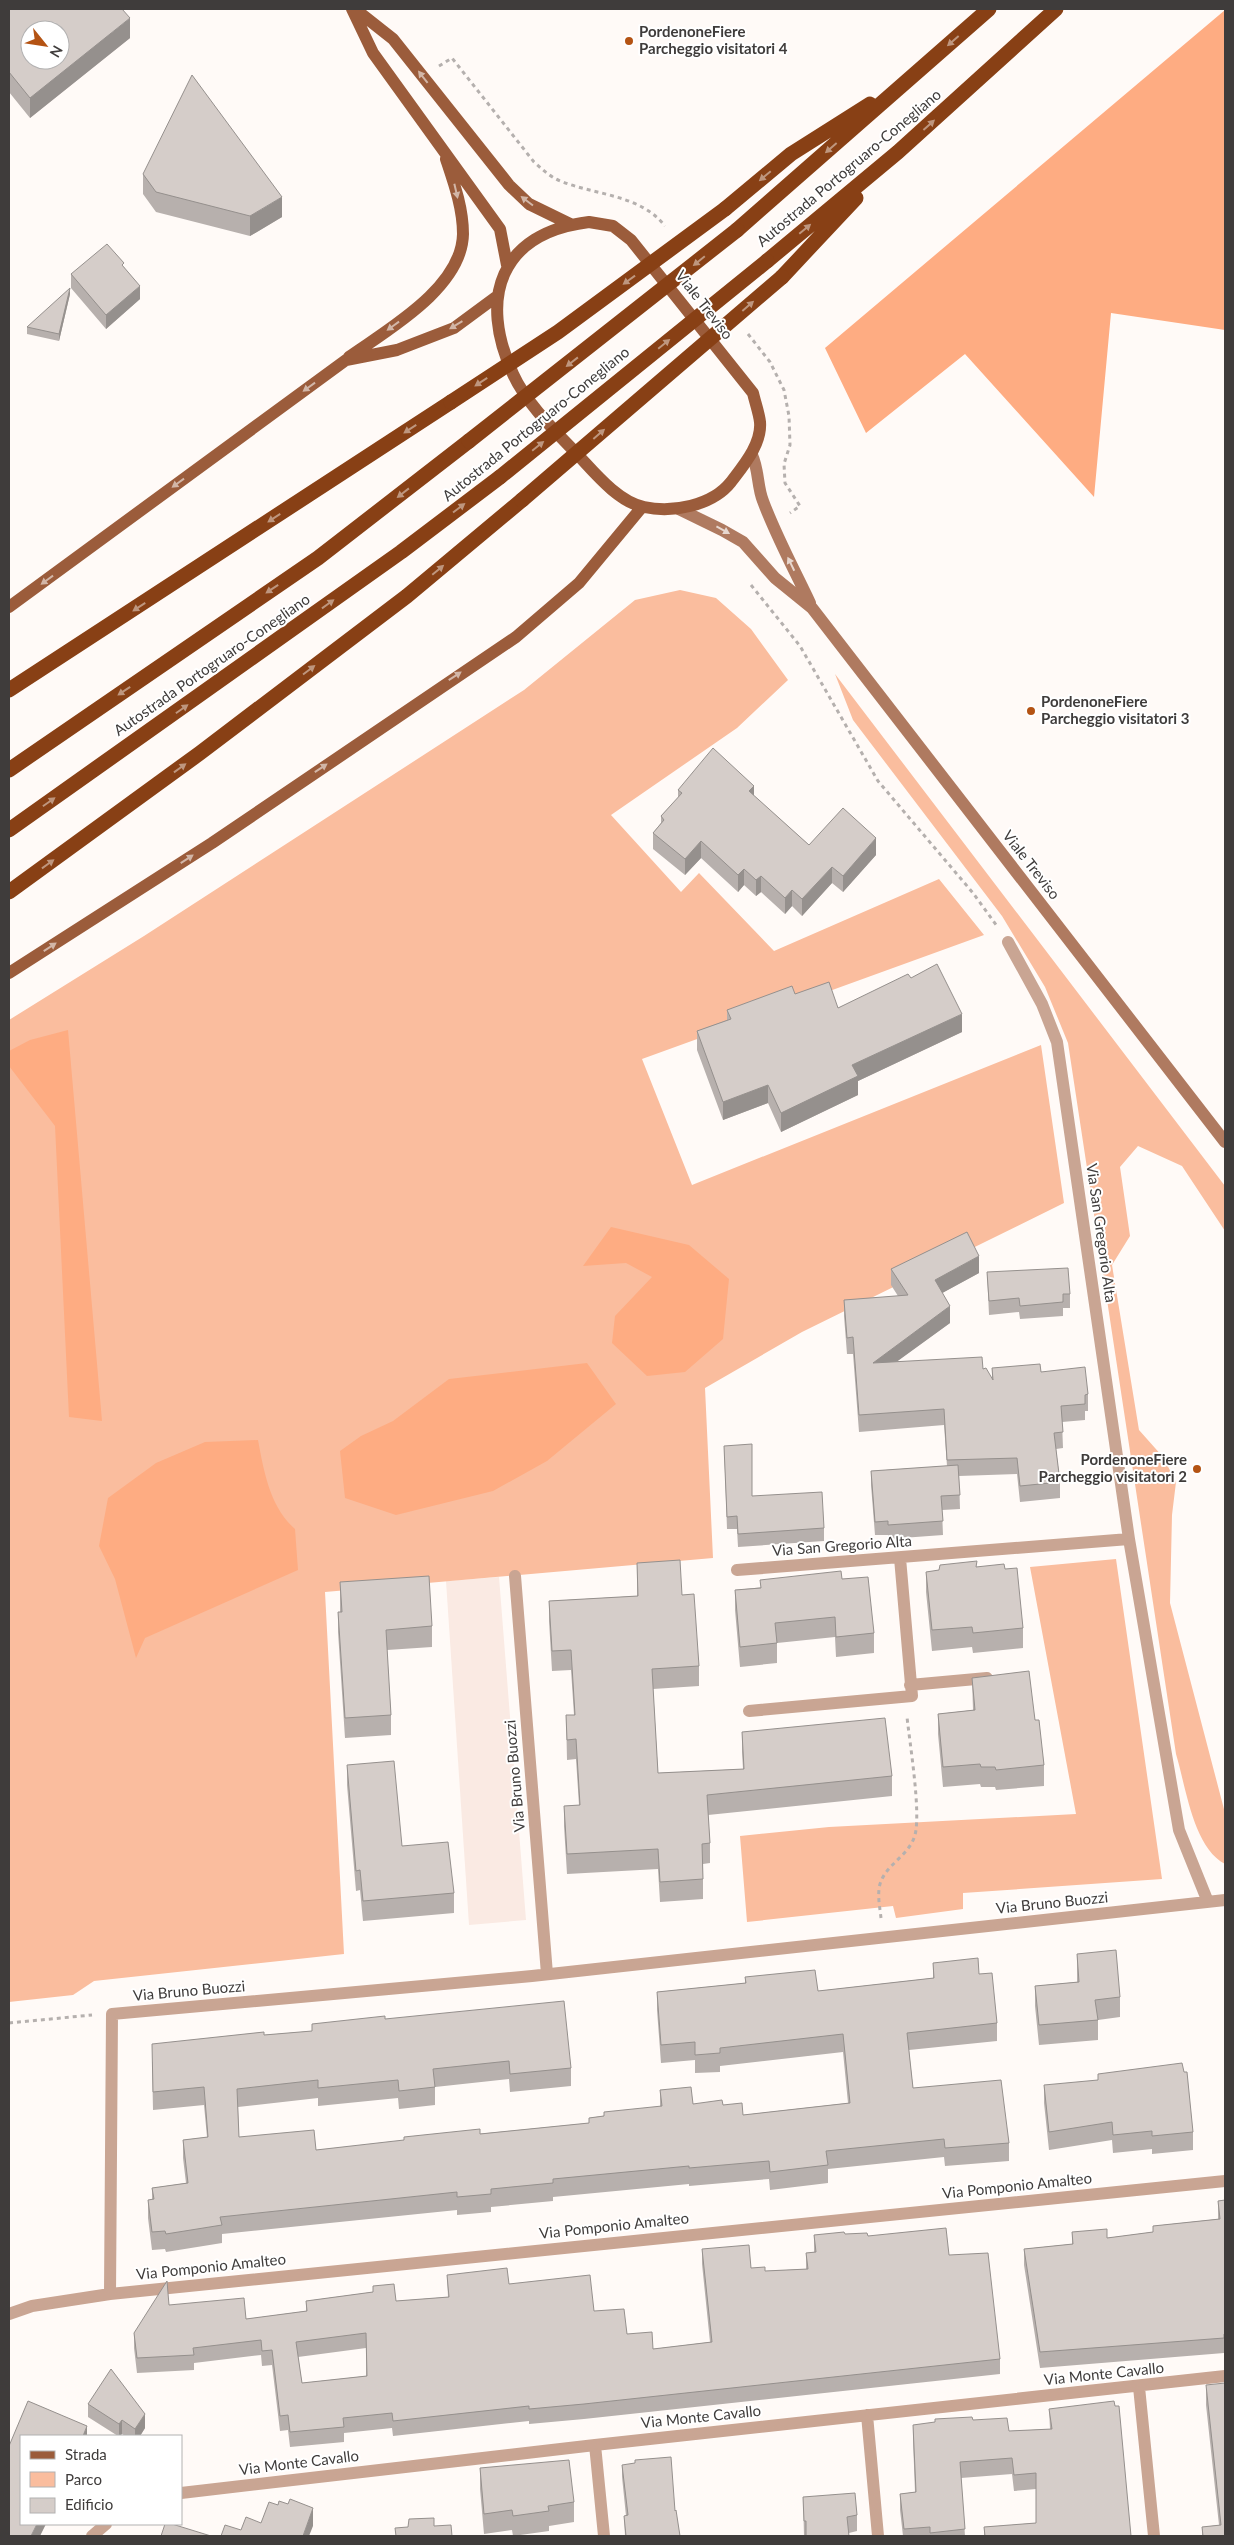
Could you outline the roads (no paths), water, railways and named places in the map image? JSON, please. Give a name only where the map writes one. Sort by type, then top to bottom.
[{"type":"highway","name":"Autostrada Portogruaro-Conegliano","points":[[9,770],[318,558],[469,441],[737,230],[989,9]]},
{"type":"highway","name":"Autostrada Portogruaro-Conegliano","points":[[9,830],[401,552],[500,477],[898,152],[1056,9]]},
{"type":"highway","points":[[9,690],[558,332],[725,209],[791,154],[907,81]]},
{"type":"highway","points":[[9,892],[200,753],[407,596],[782,277],[898,152]]},
{"type":"main road","name":"Viale Treviso","points":[[354,9],[393,39],[509,185],[528,204],[570,224]]},
{"type":"main road","name":"Viale Treviso","points":[[354,9],[373,53],[500,229],[507,265]]},
{"type":"main road","points":[[9,608],[426,302],[444,281],[457,255],[463,235],[457,191],[441,145]]},
{"type":"main road","name":"Viale Treviso","points":[[589,222],[613,226],[632,240],[753,393],[760,424],[752,455],[727,487],[704,501],[679,509],[642,507],[609,488],[543,418],[513,375],[497,330],[496,297],[507,265],[533,240],[570,224],[589,222]]},
{"type":"main road","points":[[346,360],[397,350],[454,328],[496,297]]},
{"type":"main road","name":"Viale Treviso","points":[[752,455],[758,467],[760,493],[772,525],[812,608],[1225,1142]]},
{"type":"main road","points":[[9,973],[212,843],[516,637],[578,583],[642,507]]},
{"type":"main road","name":"Viale Treviso","points":[[679,509],[742,542],[775,578],[812,608]]},
{"type":"street","name":"Via San Gregorio Alta","points":[[1008,942],[1042,1004],[1057,1042],[1129,1539],[1179,1830],[1208,1902]]},
{"type":"street","name":"Via San Gregorio Alta","points":[[737,1570],[1129,1539]]},
{"type":"street","points":[[900,1558],[908,1691]]},
{"type":"street","name":"Via Bruno Buozzi","points":[[515,1576],[547,1974]]},
{"type":"street","points":[[749,1711],[908,1691],[1004,1676]]},
{"type":"street","name":"Via Bruno Buozzi","points":[[110,2294],[112,2014],[547,1974],[1225,1900]]},
{"type":"street","name":"Via Pomponio Amalteo","points":[[9,2314],[32,2306],[110,2294],[1225,2181]]},
{"type":"street","name":"Via Monte Cavallo","points":[[182,2493],[594,2445],[1139,2387],[1225,2376]]},
{"type":"street","points":[[1139,2387],[1154,2536]]},
{"type":"street","points":[[867,2415],[878,2536]]},
{"type":"street","points":[[594,2445],[604,2536]]},
{"type":"street","points":[[92,2536],[105,2525]]},
{"type":"place","name":"PordenoneFiere Parcheggio visitatori 4","points":[[629,41]]},
{"type":"place","name":"PordenoneFiere Parcheggio visitatori 3","points":[[1031,711]]},
{"type":"place","name":"PordenoneFiere Parcheggio visitatori 2","points":[[1197,1469]]}]
